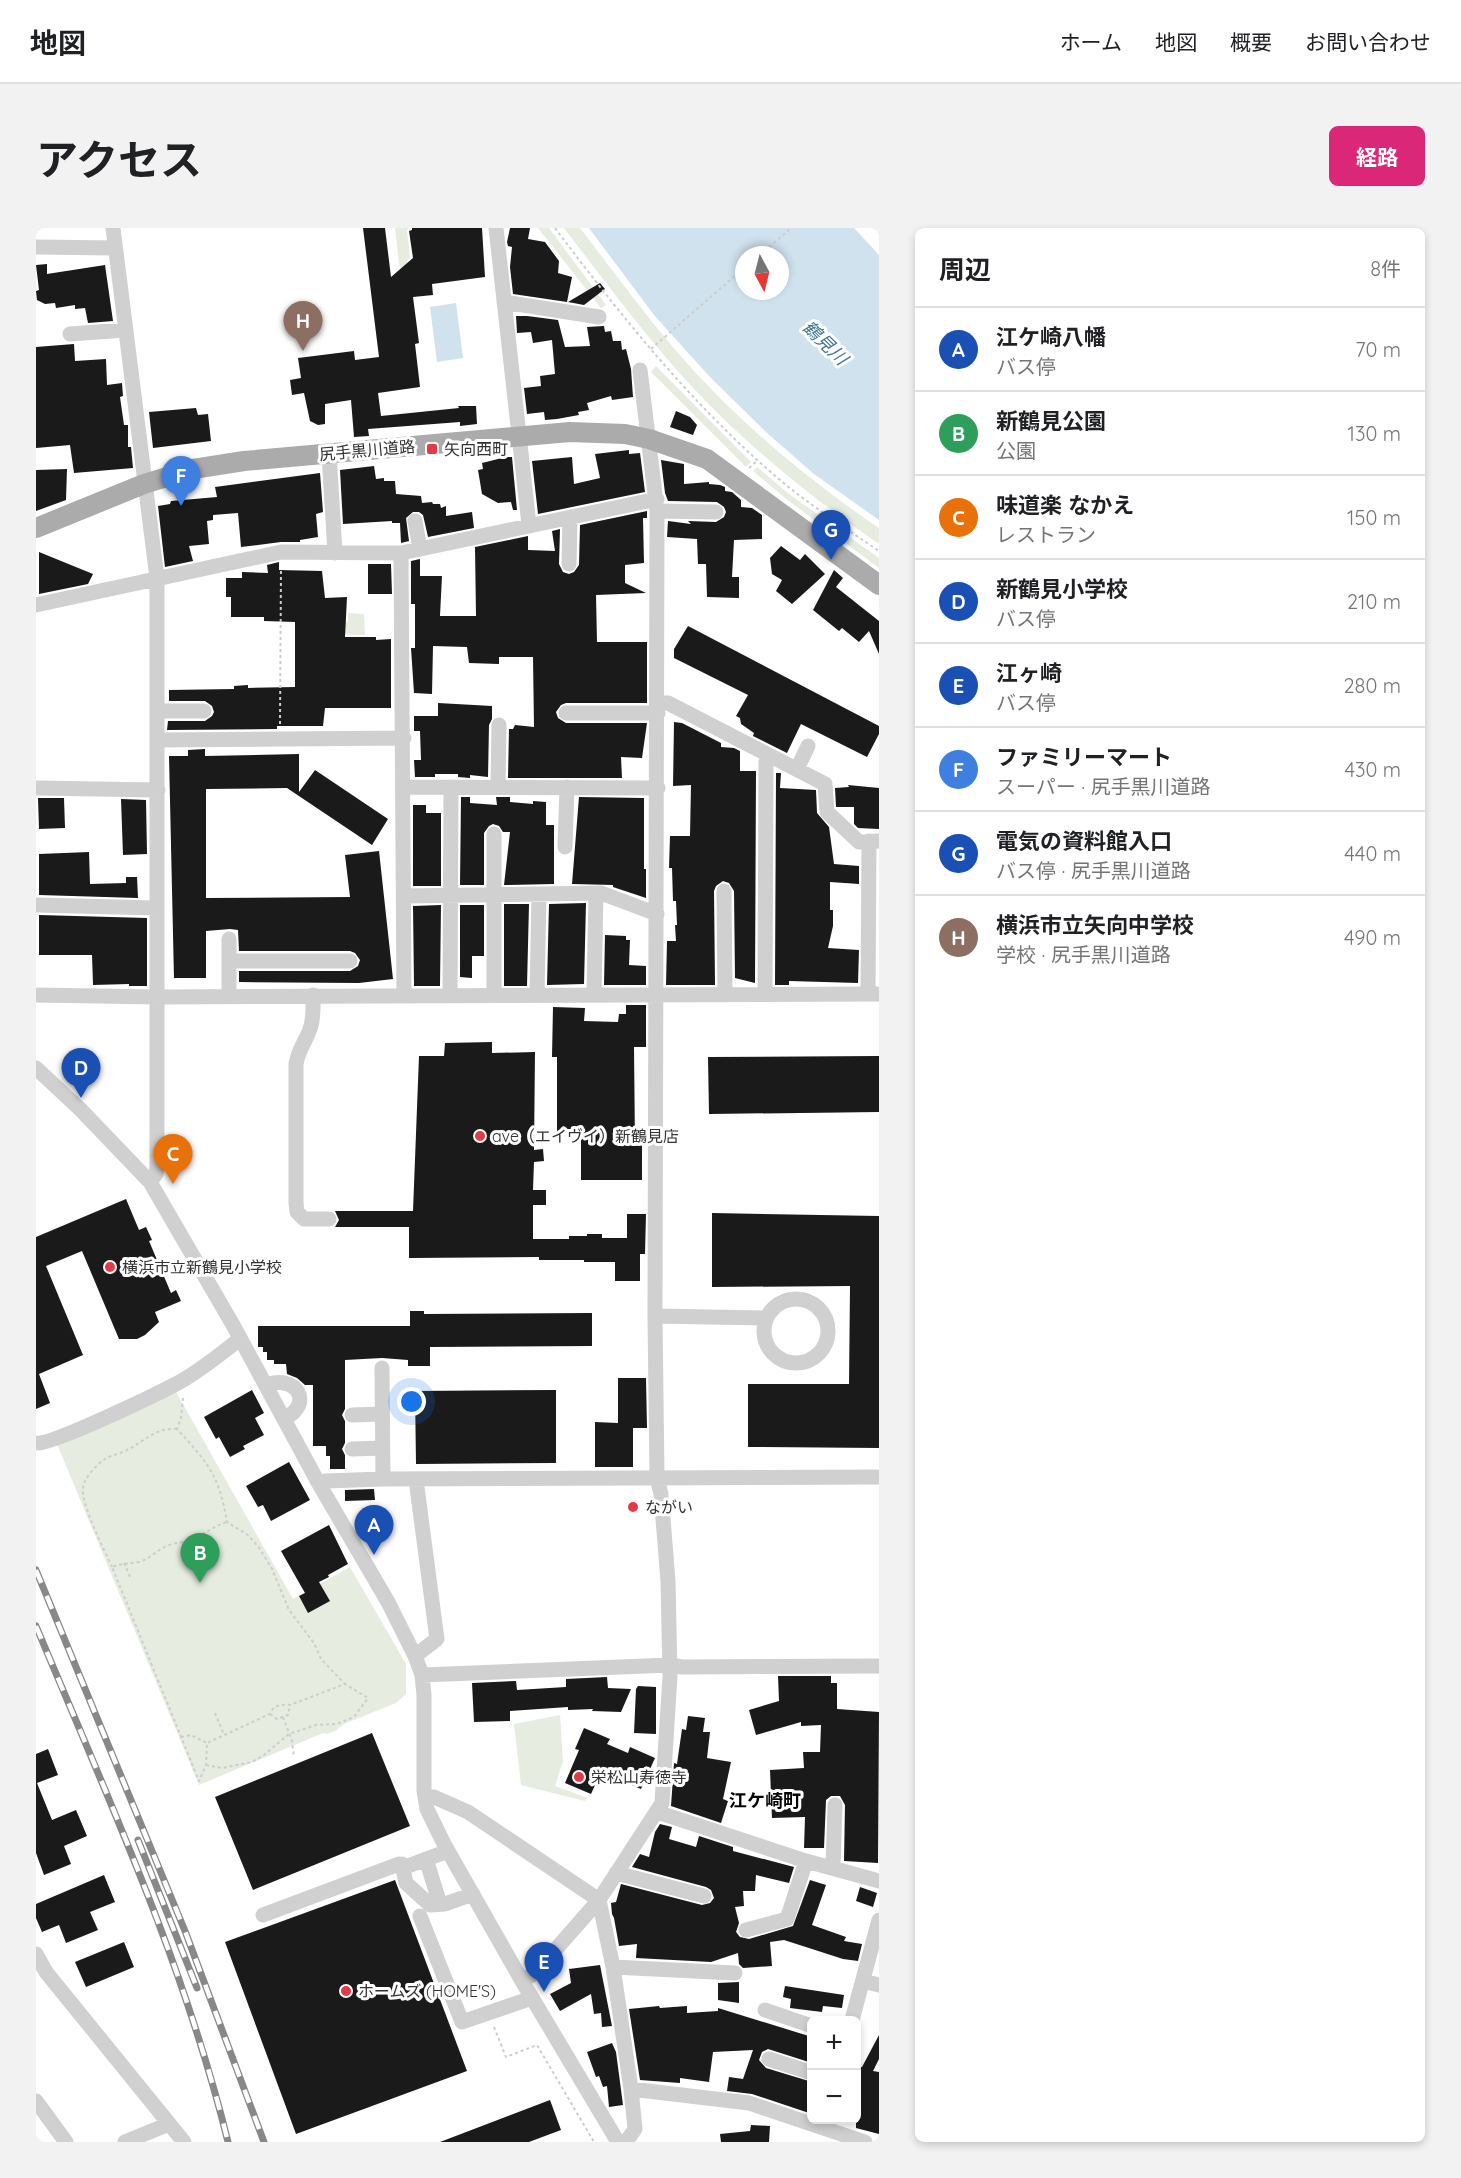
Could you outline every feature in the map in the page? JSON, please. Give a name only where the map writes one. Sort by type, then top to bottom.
[{"type":"main road","name":"尻手黒川道路","points":[[36,528],[144,484],[193,469],[223,464],[570,432],[625,434],[649,439],[707,459],[879,585]]},
{"type":"street","points":[[113,228],[124,330],[157,578],[157,1167],[156,1174],[150,1182]]},
{"type":"street","points":[[495,228],[529,525]]},
{"type":"street","points":[[36,248],[115,248]]},
{"type":"street","points":[[504,302],[599,317]]},
{"type":"street","points":[[70,334],[124,330]]},
{"type":"street","points":[[522,1981],[535,1973],[599,1900],[662,1803],[670,1665],[668,1581],[661,1494],[657,1478],[655,1316],[657,505],[640,370]]},
{"type":"street","points":[[329,453],[335,553]]},
{"type":"street","points":[[36,605],[281,552],[401,553],[570,517],[657,505],[716,512]]},
{"type":"street","points":[[569,564],[570,517]]},
{"type":"street","points":[[415,521],[420,549]]},
{"type":"street","points":[[401,553],[404,995]]},
{"type":"street","points":[[36,995],[157,997],[874,994],[874,841],[859,842],[827,812],[825,784],[668,703],[658,708],[567,713]]},
{"type":"street","points":[[158,711],[204,711]]},
{"type":"street","points":[[498,787],[499,725]]},
{"type":"street","points":[[158,740],[404,738]]},
{"type":"street","points":[[797,769],[808,746]]},
{"type":"street","points":[[765,994],[766,762],[770,755]]},
{"type":"street","points":[[404,787],[658,788]]},
{"type":"street","points":[[450,995],[451,787]]},
{"type":"street","points":[[565,847],[567,787]]},
{"type":"street","points":[[36,788],[158,790]]},
{"type":"street","points":[[494,834],[494,994]]},
{"type":"street","points":[[724,891],[725,994]]},
{"type":"street","points":[[404,896],[601,893],[657,914]]},
{"type":"street","points":[[537,994],[539,894]]},
{"type":"street","points":[[594,994],[596,894]]},
{"type":"street","points":[[36,905],[157,908]]},
{"type":"street","points":[[229,939],[230,995]]},
{"type":"street","points":[[229,961],[350,961]]},
{"type":"street","points":[[313,995],[310,1031],[297,1054],[299,1091],[297,1212],[304,1220],[329,1219]]},
{"type":"street","points":[[36,1068],[80,1109],[150,1182],[240,1338],[319,1484],[388,1602],[422,1675],[427,1809],[448,1851],[522,1981],[618,2142]]},
{"type":"street","points":[[792,1299],[803,1300],[814,1305],[825,1318],[828,1328],[826,1342],[821,1352],[802,1363],[790,1363],[780,1359],[771,1352],[766,1343],[764,1332],[766,1318],[772,1309],[792,1299]]},
{"type":"street","points":[[655,1316],[766,1318]]},
{"type":"street","points":[[36,1443],[42,1444],[63,1436],[182,1381],[240,1338]]},
{"type":"street","points":[[382,1368],[383,1479]]},
{"type":"street","points":[[266,1385],[285,1382],[296,1388],[300,1396],[296,1413],[284,1419]]},
{"type":"street","points":[[352,1415],[382,1414]]},
{"type":"street","points":[[352,1449],[382,1448]]},
{"type":"street","points":[[319,1484],[326,1481],[383,1479],[879,1477]]},
{"type":"street","points":[[415,1656],[437,1639],[416,1480]]},
{"type":"street","points":[[422,1675],[670,1665],[682,1667],[879,1666]]},
{"type":"street","points":[[425,1796],[434,1797],[468,1812],[599,1900],[613,1967],[631,2089],[635,2129],[626,2142]]},
{"type":"street","points":[[833,1868],[835,1805]]},
{"type":"street","points":[[657,1812],[806,1861],[879,1881]]},
{"type":"street","points":[[263,1914],[399,1864],[408,1866],[448,1851]]},
{"type":"street","points":[[426,1859],[440,1904]]},
{"type":"street","points":[[746,1930],[787,1919],[806,1861]]},
{"type":"street","points":[[402,1864],[406,1883],[430,1905],[473,1894]]},
{"type":"street","points":[[616,1873],[704,1896]]},
{"type":"street","points":[[420,1916],[462,2022],[532,1998]]},
{"type":"street","points":[[853,2016],[879,1920]]},
{"type":"street","points":[[36,1954],[46,1972],[184,2142]]},
{"type":"street","points":[[613,1967],[735,1973]]},
{"type":"street","points":[[863,1981],[879,1985]]},
{"type":"street","points":[[765,2010],[807,2024]]},
{"type":"street","points":[[769,2059],[807,2071]]},
{"type":"street","points":[[631,2089],[749,2103],[865,2142]]},
{"type":"street","points":[[36,2101],[66,2142]]},
{"type":"street","points":[[126,2142],[169,2124]]},
{"type":"path","points":[[555,228],[651,350],[735,439],[787,485],[879,551]]},
{"type":"path","points":[[770,246],[791,228]]},
{"type":"path","points":[[651,350],[735,276]]},
{"type":"path","points":[[280,739],[281,552]]},
{"type":"path","points":[[177,1429],[182,1418],[182,1381]]},
{"type":"path","points":[[206,1765],[222,1768],[252,1762],[290,1734],[316,1725],[337,1724],[354,1718],[368,1698],[345,1684],[321,1659],[314,1643],[289,1610],[272,1569],[260,1550],[248,1535],[227,1522],[223,1498],[207,1461],[177,1429],[166,1428],[155,1432],[129,1450],[105,1460],[88,1476],[83,1487],[84,1499],[200,1781],[206,1765],[207,1743]]},
{"type":"path","points":[[112,1567],[138,1562],[166,1546],[193,1540],[212,1527],[227,1522]]},
{"type":"path","points":[[124,1563],[131,1579]]},
{"type":"path","points":[[207,1743],[270,1714],[275,1707],[284,1704],[290,1706],[345,1684]]},
{"type":"path","points":[[270,1714],[277,1719],[288,1715],[290,1706]]},
{"type":"path","points":[[215,1713],[224,1735]]},
{"type":"path","points":[[283,1717],[290,1734],[294,1757]]},
{"type":"path","points":[[181,1737],[190,1735],[207,1743]]},
{"type":"path","points":[[489,2013],[506,2057],[537,2045],[594,2142]]},
{"type":"shaded area","points":[[395,228],[409,228],[407,231],[410,257],[407,261],[411,287],[402,289]]},
{"type":"shaded area","points":[[538,228],[549,228],[606,305],[601,308]]},
{"type":"shaded area","points":[[564,228],[580,228],[650,319],[694,371],[782,455],[879,528],[879,544],[777,467],[706,401],[622,304]]},
{"type":"shaded area","points":[[656,366],[751,462],[746,467],[651,372]]},
{"type":"shaded area","points":[[757,467],[789,494],[879,558],[879,568],[785,498],[753,471]]},
{"type":"shaded area","points":[[348,613],[364,614],[365,635],[334,634],[334,621],[348,622]]},
{"type":"shaded area","points":[[175,1390],[293,1599],[350,1567],[406,1664],[406,1694],[396,1703],[344,1724],[335,1731],[323,1733],[199,1785],[57,1444]]},
{"type":"shaded area","points":[[560,1715],[563,1761],[555,1786],[587,1798],[585,1801],[521,1785],[514,1724]]},
{"type":"water","name":"鶴見川","points":[[589,228],[854,228],[879,255],[879,520],[814,474],[766,432],[709,376],[654,315]]},
{"type":"water","points":[[456,303],[463,358],[437,362],[430,307]]},
{"type":"building","points":[[363,228],[385,228],[391,277],[413,258],[409,231],[412,228],[482,228],[485,277],[432,284],[433,295],[413,297],[419,343],[415,344],[420,387],[378,393],[381,416],[459,408],[458,406],[476,406],[477,424],[460,426],[460,422],[368,429],[369,436],[354,437],[351,400],[325,404],[325,424],[318,425],[310,421],[304,393],[292,395],[290,380],[301,378],[298,358],[354,351],[355,360],[379,357]]},
{"type":"building","points":[[510,228],[530,228],[528,239],[545,242],[559,261],[558,273],[572,277],[567,302],[513,294],[510,267],[512,247],[508,246],[507,242]]},
{"type":"building","points":[[47,264],[47,274],[105,265],[113,321],[88,323],[85,308],[75,309],[75,305],[56,308],[55,303],[45,304],[37,300],[36,291],[39,290],[36,265]]},
{"type":"building","points":[[600,283],[605,289],[584,305],[568,302]]},
{"type":"building","points":[[516,316],[558,320],[565,347],[590,346],[587,327],[604,326],[605,332],[611,331],[613,341],[621,341],[622,350],[626,349],[631,369],[633,397],[612,400],[611,396],[587,403],[589,410],[578,412],[579,415],[557,419],[545,420],[544,412],[527,414],[524,388],[541,386],[540,376],[555,374],[552,340],[533,343],[531,332],[517,333]]},
{"type":"building","points":[[74,344],[75,361],[106,359],[107,385],[122,383],[123,396],[120,397],[124,425],[128,425],[128,447],[131,447],[133,468],[74,473],[70,445],[36,448],[36,347]]},
{"type":"building","points":[[196,408],[198,415],[208,414],[211,441],[153,448],[149,412]]},
{"type":"building","points":[[676,411],[690,417],[697,425],[693,435],[670,427]]},
{"type":"building","points":[[629,450],[629,454],[640,453],[645,492],[538,514],[532,461],[572,457],[574,484],[600,478],[595,454]]},
{"type":"building","points":[[512,457],[517,510],[513,510],[511,502],[498,503],[482,494],[478,470],[483,469],[482,463]]},
{"type":"building","points":[[661,460],[684,464],[684,484],[709,482],[709,484],[720,485],[725,487],[725,491],[732,492],[741,500],[741,507],[752,508],[762,515],[762,539],[734,540],[732,577],[739,577],[739,598],[707,597],[706,564],[698,564],[697,539],[667,537],[668,521],[691,524],[688,521],[716,522],[724,517],[726,512],[724,507],[717,502],[668,501]]},
{"type":"building","points":[[374,466],[376,479],[384,478],[384,481],[395,481],[396,494],[421,496],[422,503],[440,504],[441,508],[446,506],[446,516],[472,512],[474,528],[428,537],[423,515],[413,512],[406,518],[409,541],[401,543],[400,523],[392,523],[392,521],[343,524],[340,470]]},
{"type":"building","points":[[67,469],[66,500],[36,511],[36,470]]},
{"type":"building","points":[[320,473],[323,512],[316,514],[318,537],[300,540],[300,542],[241,547],[238,513],[213,515],[213,520],[207,521],[209,544],[189,546],[193,561],[165,567],[158,506],[170,504],[171,501],[217,497],[215,487]]},
{"type":"building","points":[[647,511],[647,518],[643,518],[644,563],[625,565],[625,583],[646,593],[596,595],[597,642],[647,642],[647,703],[566,703],[561,705],[556,712],[558,718],[566,723],[647,723],[642,758],[621,757],[622,778],[508,778],[509,729],[513,729],[515,725],[534,727],[533,657],[499,657],[499,664],[469,663],[467,647],[433,646],[432,694],[414,693],[411,648],[415,648],[415,604],[411,604],[411,561],[420,559],[420,576],[442,576],[440,616],[476,616],[475,547],[528,536],[528,550],[555,551],[552,531],[560,529],[559,564],[563,572],[569,574],[574,572],[579,565],[580,525]]},
{"type":"building","points":[[781,546],[800,560],[805,554],[825,574],[792,604],[776,591],[782,580],[772,574],[770,558]]},
{"type":"building","points":[[39,552],[93,574],[88,584],[39,594]]},
{"type":"building","points":[[279,562],[279,570],[322,571],[325,598],[347,597],[345,637],[391,639],[391,708],[325,708],[323,726],[277,726],[277,729],[167,730],[168,721],[205,721],[214,712],[212,706],[205,701],[169,701],[169,690],[234,689],[234,686],[248,685],[248,688],[295,687],[295,622],[264,621],[264,617],[231,617],[231,597],[226,597],[226,578],[242,578],[242,572],[268,573],[267,565]]},
{"type":"building","points":[[368,564],[391,564],[392,594],[368,594]]},
{"type":"building","points":[[834,570],[843,578],[836,587],[879,621],[879,654],[869,631],[859,642],[842,628],[839,631],[813,610]]},
{"type":"building","points":[[688,626],[879,726],[879,734],[867,757],[801,724],[787,753],[753,736],[754,733],[741,724],[740,718],[736,716],[748,695],[674,658],[674,649]]},
{"type":"building","points":[[438,703],[492,706],[492,719],[489,725],[488,777],[470,775],[470,778],[458,777],[458,774],[435,774],[435,777],[415,777],[414,760],[421,760],[420,731],[414,731],[414,716],[438,716]]},
{"type":"building","points":[[674,722],[682,723],[721,743],[721,747],[740,751],[740,771],[756,771],[755,983],[735,978],[734,891],[729,883],[723,881],[716,886],[714,891],[715,985],[666,985],[667,941],[676,941],[675,925],[677,925],[676,901],[673,901],[672,868],[669,868],[670,836],[690,836],[691,785],[673,786]]},
{"type":"building","points":[[205,749],[205,756],[299,754],[299,792],[315,770],[388,819],[372,845],[287,788],[206,789],[206,898],[350,897],[345,855],[379,851],[393,979],[359,983],[239,982],[239,971],[350,971],[358,966],[360,960],[355,953],[350,951],[239,951],[238,930],[230,929],[206,931],[206,978],[174,978],[169,756],[188,756],[188,750]]},
{"type":"building","points":[[776,773],[781,773],[780,788],[816,790],[817,813],[829,827],[834,864],[859,866],[859,884],[830,882],[830,910],[833,910],[833,926],[828,948],[859,950],[858,983],[789,981],[789,985],[775,985]]},
{"type":"building","points":[[848,785],[879,788],[879,829],[858,828],[854,824],[854,807],[836,807],[835,788],[849,787]]},
{"type":"building","points":[[461,797],[470,797],[470,803],[497,805],[496,797],[510,797],[510,802],[533,804],[533,801],[546,802],[546,825],[554,825],[554,884],[504,885],[510,832],[503,832],[499,826],[493,824],[484,833],[484,885],[460,885]]},
{"type":"building","points":[[579,797],[644,798],[646,898],[613,887],[613,885],[572,884]]},
{"type":"building","points":[[38,798],[64,798],[65,828],[39,829]]},
{"type":"building","points":[[121,799],[146,800],[147,854],[123,855]]},
{"type":"building","points":[[413,805],[426,805],[426,813],[441,813],[441,886],[413,886]]},
{"type":"building","points":[[89,852],[90,884],[126,883],[126,877],[137,877],[138,898],[39,895],[39,854]]},
{"type":"building","points":[[586,903],[584,984],[547,985],[549,904]]},
{"type":"building","points":[[504,904],[529,904],[527,986],[504,986]]},
{"type":"building","points":[[441,905],[440,986],[414,986],[413,906]]},
{"type":"building","points":[[460,905],[484,905],[484,956],[472,956],[472,978],[460,977]]},
{"type":"building","points":[[39,915],[147,918],[147,986],[93,985],[92,955],[39,955]]},
{"type":"building","points":[[605,935],[626,936],[626,940],[630,940],[629,965],[646,966],[646,985],[604,985]]},
{"type":"building","points":[[626,1005],[646,1005],[646,1047],[634,1047],[635,1146],[642,1145],[642,1180],[581,1180],[581,1132],[557,1132],[557,1057],[552,1057],[553,1007],[585,1008],[584,1021],[618,1022],[619,1014],[626,1014]]},
{"type":"building","points":[[492,1042],[492,1053],[535,1052],[534,1150],[543,1149],[544,1161],[534,1162],[533,1190],[546,1190],[546,1205],[533,1205],[533,1239],[569,1239],[569,1236],[587,1236],[587,1234],[602,1234],[602,1238],[627,1238],[627,1214],[646,1214],[645,1254],[640,1254],[640,1281],[615,1281],[615,1262],[539,1260],[539,1257],[409,1258],[409,1227],[335,1227],[339,1220],[335,1211],[413,1211],[419,1056],[444,1056],[445,1043]]},
{"type":"building","points":[[879,1056],[879,1112],[709,1114],[708,1057]]},
{"type":"building","points":[[126,1199],[139,1230],[146,1227],[152,1240],[149,1241],[171,1293],[176,1290],[181,1301],[155,1312],[159,1322],[145,1335],[137,1339],[119,1339],[82,1251],[46,1266],[83,1355],[39,1374],[50,1403],[36,1409],[36,1237]]},
{"type":"building","points":[[712,1213],[879,1216],[879,1448],[748,1447],[748,1384],[849,1384],[850,1286],[712,1287]]},
{"type":"building","points":[[410,1311],[424,1311],[424,1314],[592,1313],[592,1346],[430,1347],[430,1366],[408,1366],[408,1360],[382,1358],[345,1360],[345,1409],[342,1415],[345,1421],[345,1443],[342,1449],[345,1455],[345,1469],[330,1469],[330,1456],[326,1456],[326,1446],[313,1446],[313,1385],[305,1385],[297,1378],[287,1374],[286,1364],[274,1364],[274,1360],[267,1360],[267,1352],[263,1352],[263,1347],[258,1347],[258,1326],[410,1326]]},
{"type":"building","points":[[618,1378],[646,1378],[647,1428],[633,1428],[633,1467],[595,1467],[595,1422],[618,1423]]},
{"type":"building","points":[[252,1390],[264,1413],[255,1418],[264,1435],[243,1446],[245,1449],[230,1457],[219,1437],[216,1439],[204,1417]]},
{"type":"building","points":[[556,1390],[556,1463],[416,1464],[415,1391]]},
{"type":"building","points":[[289,1462],[310,1500],[271,1521],[263,1505],[258,1507],[246,1486]]},
{"type":"building","points":[[374,1489],[375,1500],[345,1501],[345,1490]]},
{"type":"building","points":[[329,1525],[348,1564],[319,1582],[330,1601],[308,1613],[299,1596],[305,1593],[281,1551]]},
{"type":"building","points":[[778,1676],[831,1676],[831,1683],[837,1683],[837,1709],[879,1712],[878,1863],[844,1861],[845,1805],[840,1796],[831,1796],[826,1800],[824,1848],[804,1848],[805,1817],[772,1818],[770,1770],[804,1768],[803,1752],[820,1752],[821,1725],[801,1726],[801,1722],[756,1735],[749,1710],[779,1701]]},
{"type":"building","points":[[607,1677],[608,1688],[631,1689],[621,1712],[592,1711],[593,1709],[568,1710],[568,1707],[510,1711],[510,1721],[474,1722],[472,1683],[516,1681],[517,1690],[566,1687],[566,1679]]},
{"type":"building","points":[[638,1686],[656,1687],[656,1734],[634,1733]]},
{"type":"building","points":[[688,1716],[705,1718],[703,1732],[710,1732],[707,1758],[731,1762],[723,1799],[728,1801],[721,1823],[671,1806],[674,1763],[677,1764],[682,1729],[686,1730]]},
{"type":"building","points":[[584,1728],[610,1739],[607,1744],[628,1753],[630,1747],[655,1758],[641,1789],[601,1772],[591,1794],[565,1783],[579,1750],[575,1749]]},
{"type":"building","points":[[372,1733],[410,1826],[253,1890],[215,1797]]},
{"type":"building","points":[[48,1749],[58,1775],[37,1783],[52,1820],[76,1810],[87,1836],[64,1846],[71,1864],[44,1875],[36,1853],[36,1754]]},
{"type":"building","points":[[660,1824],[672,1827],[669,1839],[696,1847],[699,1836],[733,1847],[733,1851],[794,1867],[789,1883],[756,1875],[755,1891],[743,1891],[744,1906],[735,1907],[739,1923],[736,1932],[740,1937],[749,1939],[793,1926],[810,1880],[826,1885],[812,1925],[846,1937],[844,1941],[862,1944],[858,1961],[843,1959],[784,1940],[770,1942],[772,1966],[743,1968],[739,1964],[738,1953],[711,1962],[636,1958],[637,1944],[619,1946],[612,1914],[611,1903],[616,1902],[621,1884],[702,1905],[710,1903],[714,1898],[711,1890],[706,1887],[632,1867],[640,1854],[649,1857],[655,1832]]},
{"type":"building","points":[[104,1875],[115,1902],[90,1912],[98,1930],[66,1943],[59,1925],[42,1932],[36,1918],[36,1904]]},
{"type":"building","points":[[395,1880],[467,2071],[296,2134],[225,1942]]},
{"type":"building","points":[[860,1887],[877,1893],[873,1907],[856,1901]]},
{"type":"building","points":[[124,1942],[134,1967],[86,1987],[75,1962]]},
{"type":"building","points":[[600,1965],[612,2026],[602,2027],[601,2013],[594,2014],[591,1994],[560,2011],[550,1994],[571,1983],[569,1969]]},
{"type":"building","points":[[739,1982],[739,2003],[718,2000],[718,1983]]},
{"type":"building","points":[[785,1986],[844,1995],[842,2008],[823,2006],[822,2012],[790,2008],[791,1999],[783,1997]]},
{"type":"building","points":[[687,2006],[687,2013],[718,2011],[718,2008],[807,2035],[807,2061],[768,2049],[762,2052],[759,2060],[766,2068],[807,2080],[807,2112],[752,2094],[727,2091],[729,2077],[743,2079],[753,2050],[713,2052],[709,2082],[680,2078],[680,2083],[640,2080],[629,2009]]},
{"type":"building","points":[[879,2035],[879,2059],[873,2071],[879,2072],[879,2134],[856,2128],[856,2124],[861,2124],[862,2067]]},
{"type":"building","points":[[612,2043],[616,2052],[623,2105],[609,2107],[607,2086],[603,2087],[599,2076],[596,2077],[587,2052]]},
{"type":"building","points":[[550,2100],[561,2130],[529,2142],[440,2142]]},
{"type":"building","points":[[751,2125],[770,2126],[769,2142],[721,2142],[720,2134],[750,2131]]},
{"type":"railway","points":[[36,1570],[185,1931],[264,2142]]},
{"type":"railway","points":[[36,1626],[167,1945],[210,2075],[228,2142]]},
{"type":"railway","points":[[138,1840],[197,1988]]},
{"type":"place","name":"横浜市立矢向中学校","points":[[303,351]]},
{"type":"place","name":"矢向西町","points":[[432,449]]},
{"type":"place","name":"ファミリーマート","points":[[181,506]]},
{"type":"place","name":"電気の資料館入口","points":[[831,560]]},
{"type":"place","name":"新鶴見小学校","points":[[81,1098]]},
{"type":"place","name":"ave（エイヴイ）新鶴見店","points":[[480,1136]]},
{"type":"place","name":"味道楽 なかえ","points":[[173,1184]]},
{"type":"place","name":"横浜市立新鶴見小学校","points":[[110,1267]]},
{"type":"place","name":"ながい","points":[[633,1507]]},
{"type":"place","name":"江ケ崎八幡","points":[[374,1555]]},
{"type":"place","name":"新鶴見公園","points":[[200,1583]]},
{"type":"place","name":"栄松山寿徳寺","points":[[579,1777]]},
{"type":"place","name":"ホームズ (HOME'S)","points":[[346,1991]]},
{"type":"place","name":"江ヶ崎","points":[[544,1992]]},
{"type":"district","name":"江ケ崎町","points":[[765,1801]]}]
